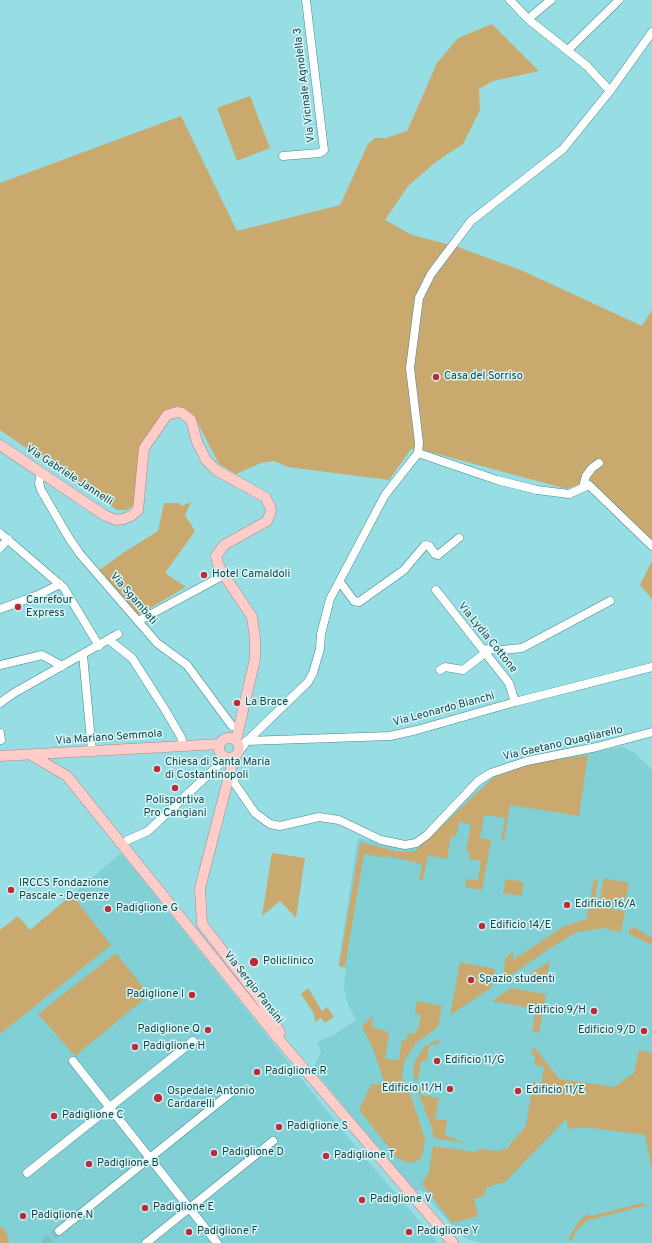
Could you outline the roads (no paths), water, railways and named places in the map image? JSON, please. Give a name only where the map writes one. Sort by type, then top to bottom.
[{"type":"main road","name":"Via Gabriele Jannelli","points":[[0,445],[104,515],[116,520],[131,516],[138,510],[144,448],[167,415],[177,412],[187,416],[193,424],[197,442],[206,460],[216,470],[265,497],[270,506],[269,516],[263,524],[220,548],[216,560],[224,575],[252,617],[255,638],[255,659],[235,725],[237,740],[223,739],[220,744]]},
{"type":"main road","points":[[237,740],[239,745],[233,756],[200,888],[202,924],[263,1003],[290,1051]]},
{"type":"main road","points":[[220,744],[219,750],[233,756]]},
{"type":"main road","name":"Via Mariano Semmola","points":[[0,756],[220,744]]},
{"type":"main road","name":"Via Sergio Pansini","points":[[31,755],[67,776],[276,1036],[434,1223],[453,1243]]},
{"type":"street","name":"Via Vicinale Agnolella 3","points":[[283,156],[320,153],[324,150],[306,0]]},
{"type":"street","points":[[510,0],[528,19],[568,50],[600,79],[610,91]]},
{"type":"street","points":[[528,19],[551,0]]},
{"type":"street","points":[[568,50],[619,0]]},
{"type":"street","points":[[237,740],[308,682],[313,673],[320,649],[321,634],[330,599],[385,495],[418,453],[419,443],[410,368],[419,298],[431,274],[471,221],[563,149],[610,91],[652,32]]},
{"type":"street","points":[[418,453],[497,480],[538,490],[569,494],[589,485],[652,546]]},
{"type":"street","points":[[583,487],[586,476],[592,468],[599,463]]},
{"type":"street","name":"Via Sgambati","points":[[41,474],[39,482],[41,490],[80,554],[157,643],[187,665],[235,725]]},
{"type":"street","points":[[0,533],[60,584],[70,597],[99,646]]},
{"type":"street","points":[[340,582],[354,601],[359,602],[404,570],[425,545],[429,546],[435,554],[438,555],[459,538]]},
{"type":"street","points":[[0,548],[8,539]]},
{"type":"street","points":[[142,619],[224,575]]},
{"type":"street","points":[[0,609],[38,595],[60,584]]},
{"type":"street","name":"Via Lydia Cottone","points":[[436,590],[509,684],[515,702]]},
{"type":"street","points":[[440,670],[445,667],[463,670],[484,651],[522,648],[610,601]]},
{"type":"street","points":[[0,703],[14,693],[118,634]]},
{"type":"street","points":[[108,640],[132,658],[164,708],[181,737],[183,745]]},
{"type":"street","points":[[0,665],[42,654],[62,666]]},
{"type":"street","points":[[83,655],[92,751]]},
{"type":"street","name":"Via Leonardo Bianchi","points":[[237,740],[390,736],[652,667]]},
{"type":"street","name":"Via Gaetano Quagliarello","points":[[230,770],[235,784],[255,813],[270,824],[280,826],[319,817],[339,820],[381,840],[405,845],[416,843],[427,835],[473,786],[491,773],[527,761],[597,747],[652,732]]},
{"type":"street","points":[[128,840],[148,831],[233,756]]},
{"type":"street","points":[[27,1173],[193,1042]]},
{"type":"street","points":[[73,1060],[217,1243]]},
{"type":"street","points":[[59,1231],[233,1091]]},
{"type":"street","points":[[146,1243],[273,1141]]},
{"type":"tunnel","points":[[44,1243],[59,1231]]},
{"type":"place","name":"Casa del Sorriso","points":[[436,377]]},
{"type":"place","name":"Hotel Camaldoli","points":[[204,575]]},
{"type":"place","name":"Carrefour Express","points":[[18,607]]},
{"type":"place","name":"La Brace","points":[[237,703]]},
{"type":"place","name":"Chiesa di Santa Maria di Costantinopoli","points":[[157,769]]},
{"type":"place","name":"Polisportiva Pro Cangiani","points":[[175,788]]},
{"type":"place","name":"IRCCS Fondazione Pascale - Degenze","points":[[11,890]]},
{"type":"place","name":"Edificio 16/A","points":[[567,905]]},
{"type":"place","name":"Padiglione G","points":[[108,909]]},
{"type":"place","name":"Edificio 14/E","points":[[482,926]]},
{"type":"place","name":"Policlinico","points":[[254,962]]},
{"type":"place","name":"Spazio studenti","points":[[471,980]]},
{"type":"place","name":"Padiglione I","points":[[192,995]]},
{"type":"place","name":"Edificio 9/H","points":[[594,1011]]},
{"type":"place","name":"Padiglione Q","points":[[208,1030]]},
{"type":"place","name":"Edificio 9/D","points":[[644,1031]]},
{"type":"place","name":"Padiglione H","points":[[135,1047]]},
{"type":"place","name":"Edificio 11/G","points":[[437,1061]]},
{"type":"place","name":"Padiglione R","points":[[257,1072]]},
{"type":"place","name":"Edificio 11/H","points":[[450,1089]]},
{"type":"place","name":"Edificio 11/E","points":[[518,1091]]},
{"type":"place","name":"Ospedale Antonio Cardarelli","points":[[158,1098]]},
{"type":"place","name":"Padiglione C","points":[[54,1116]]},
{"type":"place","name":"Padiglione S","points":[[279,1127]]},
{"type":"place","name":"Padiglione D","points":[[214,1153]]},
{"type":"place","name":"Padiglione T","points":[[326,1156]]},
{"type":"place","name":"Padiglione B","points":[[89,1164]]},
{"type":"place","name":"Padiglione V","points":[[362,1200]]},
{"type":"place","name":"Padiglione E","points":[[145,1208]]},
{"type":"place","name":"Padiglione N","points":[[23,1216]]},
{"type":"place","name":"Padiglione F","points":[[189,1232]]},
{"type":"place","name":"Padiglione Y","points":[[409,1232]]}]
